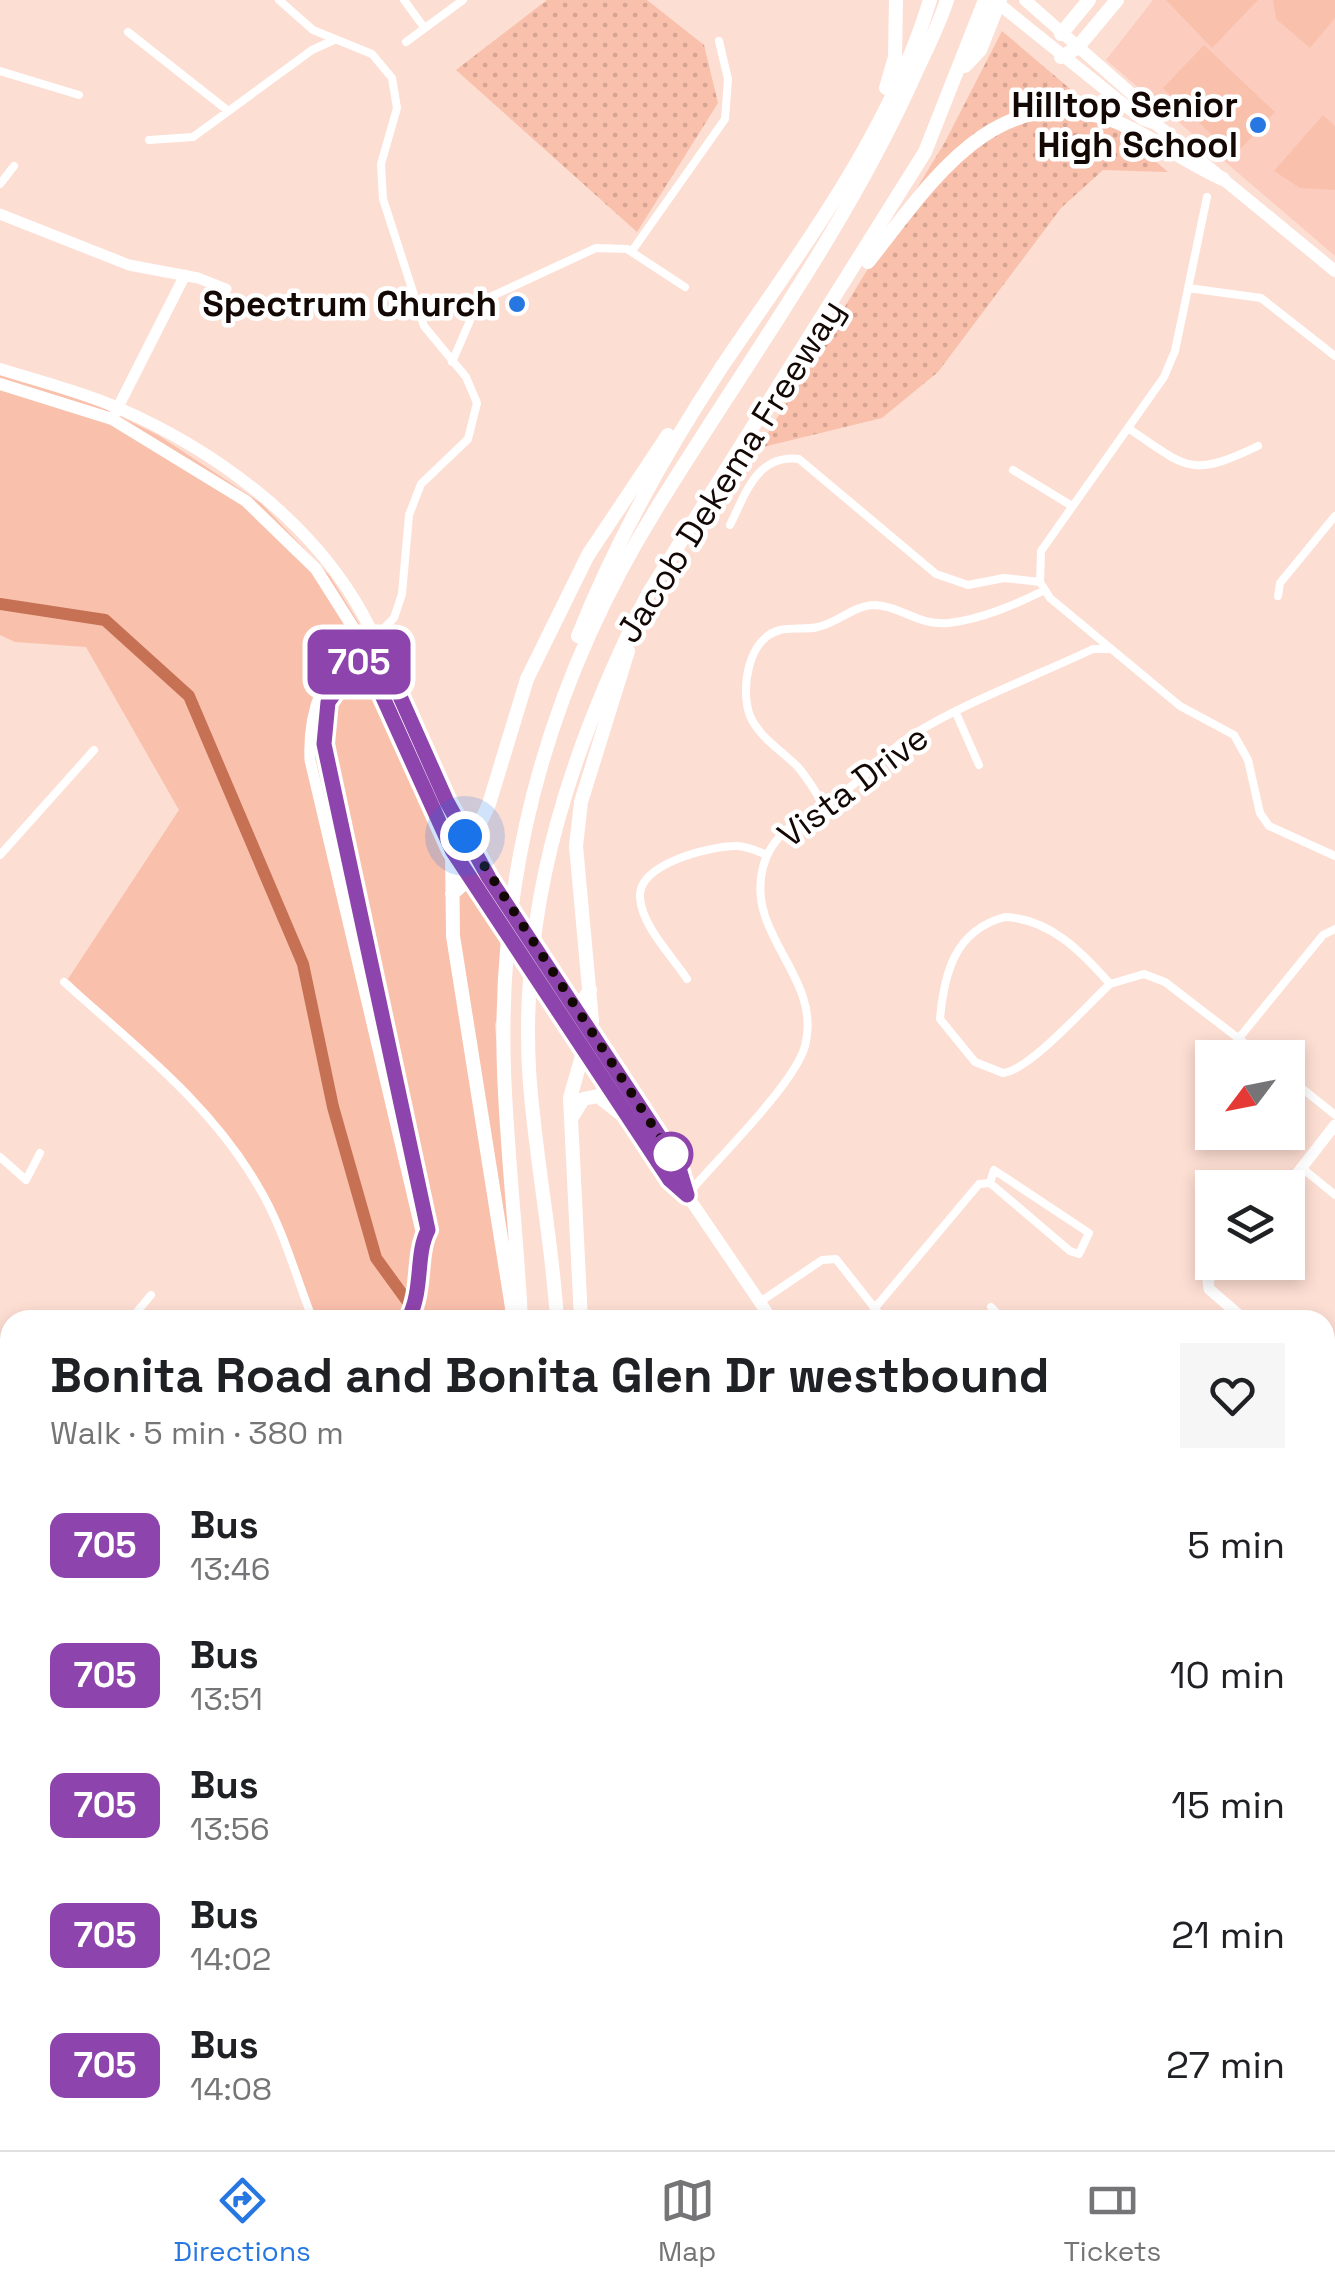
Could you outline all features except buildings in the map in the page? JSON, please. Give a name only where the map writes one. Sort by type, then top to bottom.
[{"type":"highway","points":[[850,170],[891,74],[897,36],[896,0]]},
{"type":"highway","points":[[545,742],[567,661],[639,501],[850,170],[894,91],[930,0]]},
{"type":"highway","name":"Jacob Dekema Freeway","points":[[517,1310],[504,1069],[504,993],[514,882],[545,742],[589,632],[634,546],[830,234],[892,124],[947,0]]},
{"type":"highway","name":"Jacob Dekema Freeway","points":[[556,1310],[529,1066],[535,912],[557,816],[587,725],[648,594],[925,152],[985,0]]},
{"type":"highway","points":[[1061,34],[1088,0]]},
{"type":"highway","points":[[1061,57],[1077,48],[1117,0]]},
{"type":"highway","points":[[958,74],[980,50],[1000,4]]},
{"type":"highway","points":[[824,318],[958,151],[984,132],[1024,116],[1052,112],[1112,121],[1223,178]]},
{"type":"highway","points":[[461,864],[465,836],[480,823],[489,804],[520,697],[588,555],[679,419],[702,398]]},
{"type":"highway","points":[[580,1310],[569,1122],[570,1098],[590,1031],[590,990],[578,886],[582,802],[604,718],[648,594]]},
{"type":"highway","points":[[452,850],[453,936],[516,1310]]},
{"type":"highway","points":[[452,894],[470,879],[483,878],[494,888]]},
{"type":"highway","points":[[554,1007],[576,1010],[590,990]]},
{"type":"highway","points":[[569,1122],[579,1103],[596,1096],[608,1100],[630,1122]]},
{"type":"main road","points":[[1025,0],[1152,111],[1156,124]]},
{"type":"main road","points":[[1000,4],[1061,57],[1142,119],[1156,124],[1335,271]]},
{"type":"main road","points":[[0,214],[129,265],[185,275],[226,289]]},
{"type":"main road","points":[[114,413],[185,275]]},
{"type":"main road","points":[[0,369],[114,413],[200,454],[277,508],[330,564],[374,638],[465,836],[494,888],[678,1165],[687,1195]]},
{"type":"main road","points":[[0,384],[114,413],[272,522],[316,569],[363,651],[452,850],[630,1122],[670,1180],[687,1195],[765,1310]]},
{"type":"main road","points":[[374,638],[363,651],[342,659],[320,692],[312,717],[310,760],[422,1240],[420,1289],[412,1310]]},
{"type":"main road","points":[[1302,1168],[1335,1125]]},
{"type":"main road","points":[[1211,1280],[1208,1284],[1214,1296],[1232,1310]]},
{"type":"street","points":[[279,0],[304,24],[372,54],[395,85],[397,108],[380,164],[383,199],[424,326],[473,388],[474,426],[464,445],[421,484],[409,515],[402,594],[394,618],[374,638]]},
{"type":"street","points":[[404,0],[423,26]]},
{"type":"street","points":[[406,42],[463,0]]},
{"type":"street","points":[[128,32],[227,110]]},
{"type":"street","points":[[150,140],[193,137],[334,40]]},
{"type":"street","points":[[632,252],[725,118],[728,79],[719,41]]},
{"type":"street","points":[[0,71],[78,95]]},
{"type":"street","points":[[0,184],[14,166]]},
{"type":"street","points":[[1042,586],[1041,551],[1164,377],[1175,351],[1207,196]]},
{"type":"street","points":[[452,362],[472,316],[494,294],[596,248],[611,246],[632,252],[685,288]]},
{"type":"street","points":[[1188,288],[1261,298],[1335,356]]},
{"type":"street","points":[[1128,428],[1170,457],[1198,467],[1214,466],[1258,446]]},
{"type":"street","points":[[730,525],[760,470],[772,460],[799,459],[936,574],[968,585],[1004,578],[1042,586],[1186,710],[1224,727],[1237,738],[1248,760],[1260,813],[1269,826],[1335,856]]},
{"type":"street","points":[[1013,470],[1072,506]]},
{"type":"street","points":[[1278,596],[1280,583],[1335,516]]},
{"type":"street","points":[[823,804],[749,713],[747,686],[753,654],[762,639],[783,629],[821,627],[863,606],[887,607],[911,619],[949,622],[1005,610],[1042,586]]},
{"type":"street","name":"Vista Drive","points":[[687,978],[645,916],[639,894],[643,880],[662,866],[721,848],[744,847],[767,855],[784,831],[910,737],[1093,650],[1113,650]]},
{"type":"street","points":[[956,713],[979,765]]},
{"type":"street","points":[[0,855],[94,750]]},
{"type":"street","points":[[687,1195],[788,1077],[805,1045],[804,996],[797,975],[769,932],[760,904],[767,855]]},
{"type":"street","points":[[1110,984],[1080,950],[1063,938],[1034,922],[1004,917],[979,925],[959,945],[944,980],[940,1019],[980,1066],[1009,1073],[1030,1064],[1063,1026],[1110,984],[1144,974],[1165,982],[1242,1040]]},
{"type":"street","points":[[1239,1038],[1323,935],[1335,929]]},
{"type":"street","points":[[64,982],[185,1091],[233,1147],[272,1213],[309,1310]]},
{"type":"street","points":[[1305,1091],[1335,1115]]},
{"type":"street","points":[[0,1157],[26,1180],[40,1153]]},
{"type":"street","points":[[1302,1168],[1335,1195]]},
{"type":"street","points":[[760,1302],[830,1258],[842,1263],[874,1309],[979,1184],[990,1183],[1075,1254],[1083,1252],[1088,1241],[1086,1228],[1047,1209],[994,1170],[990,1183]]},
{"type":"street","points":[[139,1310],[151,1296]]},
{"type":"street","points":[[991,1307],[994,1310]]},
{"type":"shaded area","points":[[547,0],[647,0],[704,45],[718,103],[637,232],[456,70]]},
{"type":"shaded area","name":"Hilltop Senior High School","points":[[1153,0],[1335,0],[1335,256],[1106,60]]},
{"type":"shaded area","points":[[1166,0],[1258,0],[1212,48]]},
{"type":"shaded area","points":[[1273,0],[1335,0],[1335,18],[1310,48],[1276,19]]},
{"type":"shaded area","points":[[1002,31],[1168,172],[1103,170],[1061,208],[938,372],[882,418],[759,448],[945,142]]},
{"type":"shaded area","points":[[1204,45],[1275,112],[1234,156],[1163,88]]},
{"type":"shaded area","points":[[1323,115],[1335,126],[1335,190],[1300,188],[1274,171]]},
{"type":"shaded area","points":[[0,374],[91,402],[158,435],[261,503],[330,576],[369,640],[449,817],[503,912],[504,993],[495,1025],[518,1310],[309,1310],[282,1237],[234,1145],[68,979],[179,810],[86,647],[15,642],[0,635]]},
{"type":"waterway","points":[[0,604],[105,620],[189,696],[303,964],[333,1107],[376,1258],[414,1310]]},
{"type":"bus line","name":"705","points":[[376,682],[436,818],[486,908],[670,1180],[687,1195],[678,1165],[494,888],[447,802],[374,638],[365,656],[339,683],[328,702],[323,720],[324,744],[345,857],[428,1230],[422,1240],[422,1277],[413,1310]]},
{"type":"place","name":"Hilltop Senior High School","points":[[1258,125]]},
{"type":"place","name":"Spectrum Church","points":[[517,304]]},
{"type":"route","points":[[465,836],[494,888],[678,1165],[671,1154]]}]
